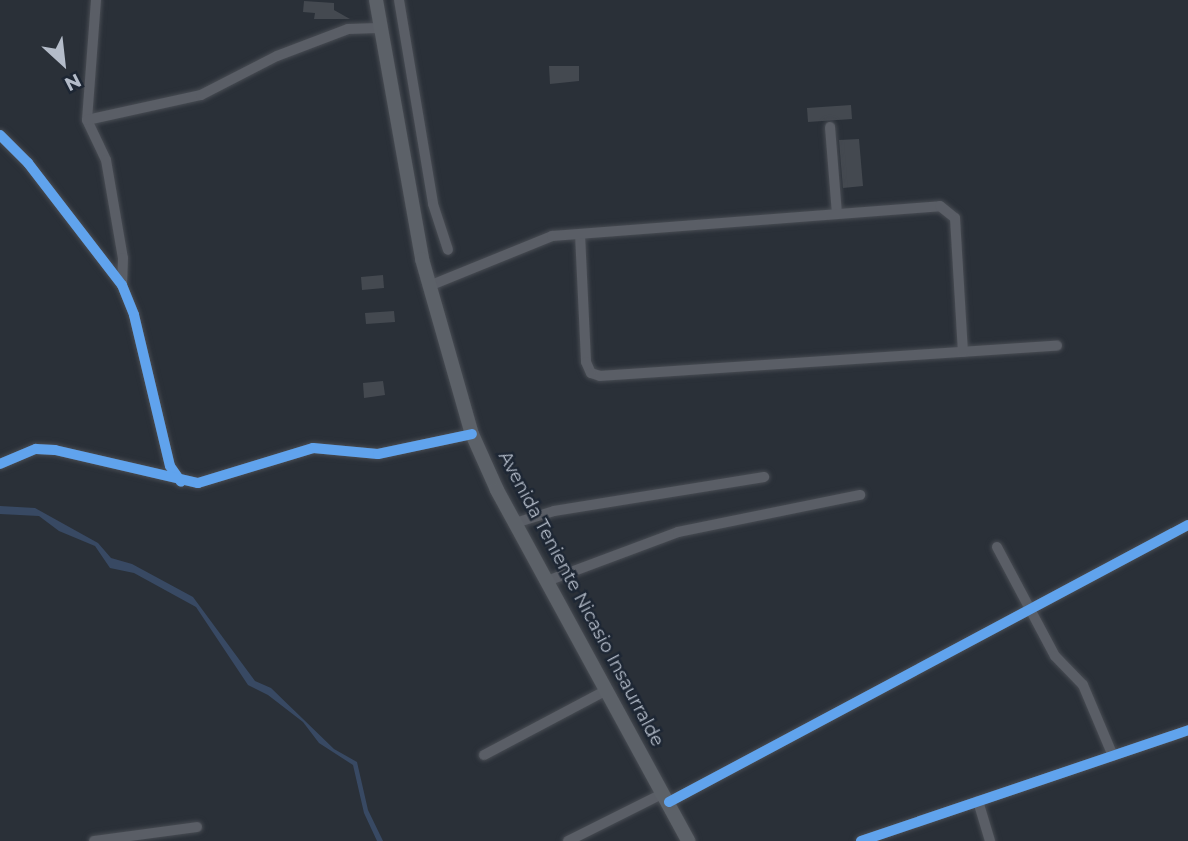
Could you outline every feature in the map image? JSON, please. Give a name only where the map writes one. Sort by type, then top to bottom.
[{"type":"main road","name":"Avenida Teniente Nicasio Insaurralde","points":[[376,0],[379,28],[429,286],[472,434],[515,523],[667,798],[688,841]]},
{"type":"street","points":[[96,0],[87,120],[106,160],[123,258],[122,285]]},
{"type":"street","points":[[399,0],[433,204],[448,250]]},
{"type":"street","points":[[87,120],[201,95],[337,33],[379,28]]},
{"type":"street","points":[[831,127],[837,214]]},
{"type":"street","points":[[0,135],[28,163],[122,285],[134,315],[170,466],[181,482]]},
{"type":"street","points":[[429,286],[525,244],[580,234],[940,206],[951,211],[963,352]]},
{"type":"street","points":[[580,234],[586,362],[591,373],[600,376],[1057,346]]},
{"type":"street","points":[[0,464],[36,449],[55,450],[106,459],[181,482],[229,476],[313,448],[378,454],[472,434]]},
{"type":"street","points":[[515,523],[554,512],[764,477]]},
{"type":"street","points":[[547,581],[678,532],[860,495]]},
{"type":"street","points":[[568,841],[667,798],[1188,525]]},
{"type":"street","points":[[997,547],[1032,608],[1055,656],[1088,694],[1113,756]]},
{"type":"street","points":[[484,755],[607,690]]},
{"type":"street","points":[[861,841],[1188,730]]},
{"type":"street","points":[[978,801],[990,841]]},
{"type":"street","points":[[94,841],[197,827]]},
{"type":"water","points":[[0,506],[35,508],[98,543],[111,558],[132,564],[193,597],[255,681],[271,688],[334,749],[357,762],[368,810],[383,841],[377,841],[364,813],[353,765],[319,743],[303,722],[268,695],[248,685],[196,607],[134,573],[110,568],[95,546],[59,531],[39,516],[0,514]]},
{"type":"building","points":[[304,1],[334,3],[334,10],[350,19],[314,19],[315,13],[303,12]]},
{"type":"building","points":[[549,66],[579,66],[579,81],[550,84]]},
{"type":"building","points":[[851,105],[852,119],[808,122],[807,108]]},
{"type":"building","points":[[859,139],[863,186],[843,188],[839,140]]},
{"type":"building","points":[[383,275],[384,288],[362,290],[361,277]]},
{"type":"building","points":[[394,311],[395,322],[366,324],[365,313]]},
{"type":"building","points":[[383,381],[385,395],[364,398],[363,383]]},
{"type":"cycle path","points":[[0,135],[28,163],[122,285],[134,315],[170,466],[181,482]]},
{"type":"cycle path","points":[[0,464],[36,449],[55,450],[198,483],[313,448],[378,454],[472,434]]},
{"type":"cycle path","points":[[669,802],[1188,525]]},
{"type":"cycle path","points":[[861,841],[1188,730]]}]
